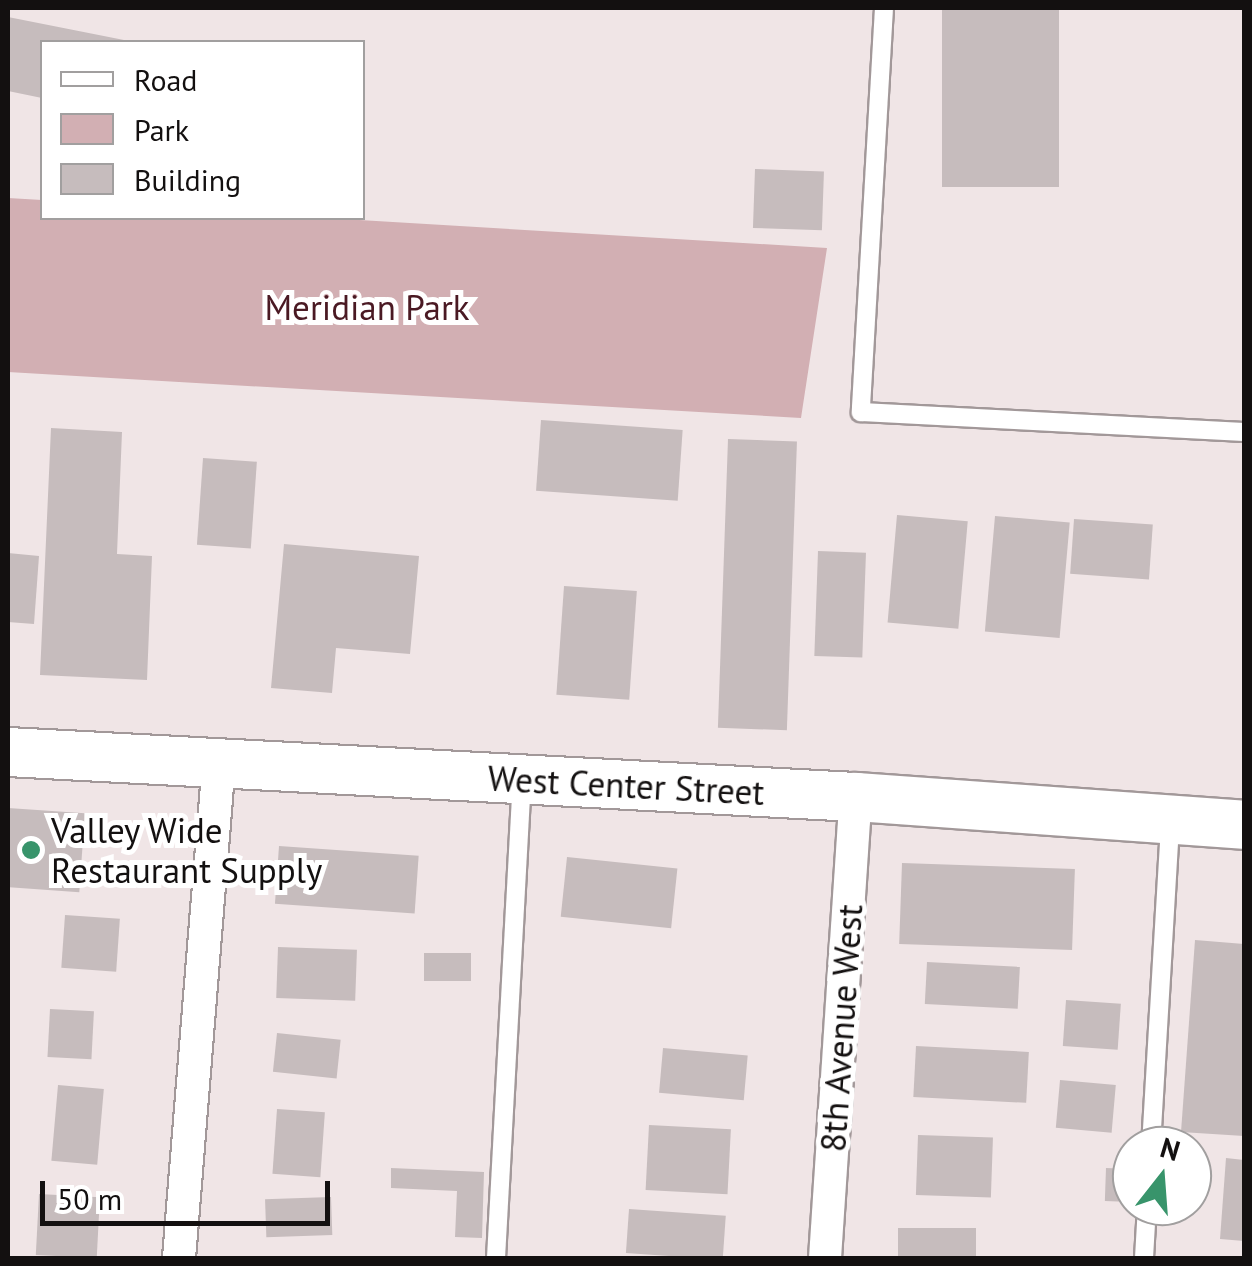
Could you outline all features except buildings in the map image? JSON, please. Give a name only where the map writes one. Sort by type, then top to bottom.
[{"type":"street","name":"West Center Street","points":[[8,752],[856,797],[1244,826]]},
{"type":"street","points":[[179,1258],[219,764]]},
{"type":"street","name":"8th Avenue West","points":[[826,1258],[856,797]]},
{"type":"lane","points":[[884,8],[861,412],[1244,432]]},
{"type":"lane","points":[[496,1258],[522,780]]},
{"type":"lane","points":[[1152,1126],[1170,821]]},
{"type":"lane","points":[[1144,1258],[1146,1226]]},
{"type":"green space","name":"Meridian Park","points":[[8,198],[40,200],[40,220],[359,220],[827,248],[801,418],[8,372]]},
{"type":"place","name":"Valley Wide Restaurant Supply","points":[[31,850]]}]
